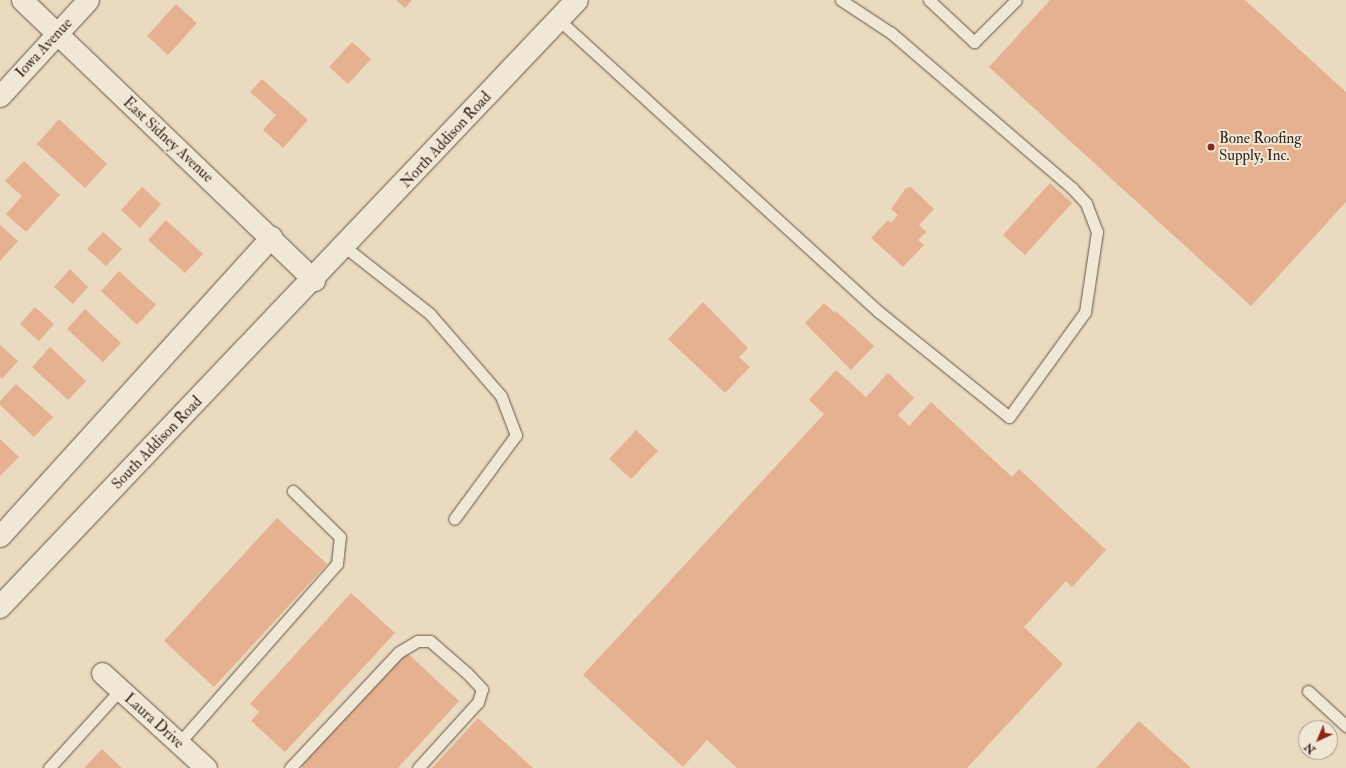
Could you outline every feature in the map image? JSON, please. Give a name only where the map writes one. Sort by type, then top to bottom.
[{"type":"street","name":"East Sidney Avenue","points":[[22,0],[57,35],[271,237],[314,280]]},
{"type":"street","name":"Iowa Avenue","points":[[0,96],[88,0]]},
{"type":"street","name":"North Addison Road","points":[[314,280],[577,0]]},
{"type":"street","points":[[0,536],[271,237]]},
{"type":"street","name":"South Addison Road","points":[[0,607],[314,280]]},
{"type":"street","name":"Laura Drive","points":[[102,673],[206,768]]},
{"type":"lane","points":[[559,20],[879,312],[1009,417],[1085,312],[1097,232],[1086,203],[1072,188],[891,33],[841,0]]},
{"type":"lane","points":[[929,0],[974,42],[1016,0]]},
{"type":"lane","points":[[345,247],[430,314],[501,396],[516,435],[454,519]]},
{"type":"lane","points":[[179,743],[337,564],[340,537],[293,491]]},
{"type":"lane","points":[[290,768],[399,652],[417,641],[430,641],[467,673],[482,689],[478,702],[418,768]]},
{"type":"lane","points":[[49,768],[120,690]]},
{"type":"lane","points":[[1308,691],[1346,726]]},
{"type":"building","points":[[396,0],[412,0],[405,8]]},
{"type":"building","name":"Bone Roofing Supply, Inc.","points":[[1050,0],[1245,0],[1346,92],[1346,202],[1251,306],[989,67]]},
{"type":"building","points":[[176,4],[197,23],[168,55],[147,36]]},
{"type":"building","points":[[352,42],[371,59],[348,84],[329,67]]},
{"type":"building","points":[[262,79],[308,120],[283,148],[263,130],[276,115],[250,92]]},
{"type":"building","points":[[59,119],[107,164],[85,188],[37,144]]},
{"type":"building","points":[[24,161],[60,195],[26,232],[6,214],[22,196],[5,181]]},
{"type":"building","points":[[1050,183],[1072,203],[1025,255],[1003,235]]},
{"type":"building","points":[[142,187],[161,204],[140,228],[121,210]]},
{"type":"building","points":[[911,187],[934,209],[919,225],[926,232],[918,240],[924,245],[903,267],[871,238],[888,220],[891,223],[898,215],[891,209],[906,188]]},
{"type":"building","points":[[166,220],[203,254],[185,273],[148,240]]},
{"type":"building","points":[[0,225],[18,241],[0,261]]},
{"type":"building","points":[[103,232],[122,249],[106,266],[87,249]]},
{"type":"building","points":[[70,269],[88,287],[73,304],[54,287]]},
{"type":"building","points":[[119,271],[156,305],[137,325],[101,291]]},
{"type":"building","points":[[703,302],[748,348],[739,357],[750,367],[725,393],[668,339]]},
{"type":"building","points":[[824,303],[835,313],[836,311],[874,346],[851,370],[805,323]]},
{"type":"building","points":[[35,307],[54,324],[39,341],[20,324]]},
{"type":"building","points":[[85,309],[121,343],[103,362],[67,329]]},
{"type":"building","points":[[0,345],[18,361],[2,379],[0,376]]},
{"type":"building","points":[[50,347],[86,381],[68,400],[32,367]]},
{"type":"building","points":[[836,370],[866,397],[888,373],[914,398],[898,415],[909,426],[931,402],[1012,477],[1019,469],[1106,550],[1072,587],[1066,581],[1024,627],[1063,664],[967,768],[737,768],[707,740],[683,767],[583,675],[824,414],[809,400]]},
{"type":"building","points":[[16,384],[53,417],[34,437],[0,405],[0,401]]},
{"type":"building","points":[[636,430],[658,451],[631,479],[609,459]]},
{"type":"building","points":[[0,439],[19,457],[0,476]]},
{"type":"building","points":[[277,518],[327,564],[214,687],[164,641]]},
{"type":"building","points":[[351,593],[395,633],[285,752],[251,721],[259,712],[250,704]]},
{"type":"building","points":[[406,652],[459,701],[398,768],[303,768],[301,766]]},
{"type":"building","points":[[478,718],[533,768],[432,768]]},
{"type":"building","points":[[1139,721],[1191,768],[1096,768]]},
{"type":"building","points":[[102,749],[122,768],[84,768]]},
{"type":"place","name":"Bone Roofing Supply, Inc.","points":[[1211,147]]}]
